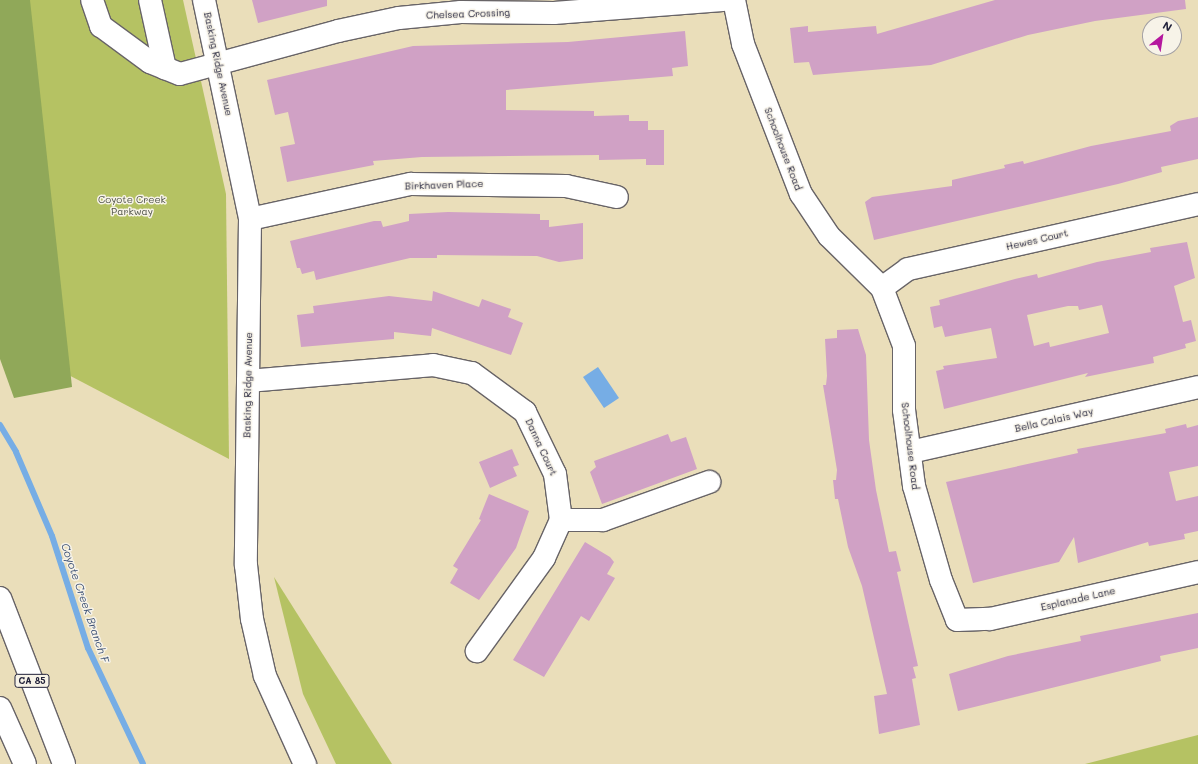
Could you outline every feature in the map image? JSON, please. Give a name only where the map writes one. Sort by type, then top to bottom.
[{"type":"main road","name":"Chelsea Crossing","points":[[92,0],[101,26],[165,68],[180,74],[218,62],[338,31],[429,14],[554,13],[723,0]]},
{"type":"main road","points":[[150,0],[165,68]]},
{"type":"main road","name":"Basking Ridge Avenue","points":[[204,0],[250,220],[246,565],[252,619],[266,676],[305,764]]},
{"type":"main road","name":"Schoolhouse Road","points":[[734,0],[743,44],[801,194],[829,236],[882,288],[904,346],[904,410],[914,486],[941,580],[957,620]]},
{"type":"main road","name":"Birkhaven Place","points":[[250,220],[411,184],[566,186],[617,197]]},
{"type":"main road","name":"Hewes Court","points":[[882,288],[908,269],[1198,204]]},
{"type":"main road","name":"Danna Court","points":[[248,381],[433,365],[472,373],[525,412],[555,474],[561,520]]},
{"type":"main road","name":"Bella Calais Way","points":[[910,452],[1198,387]]},
{"type":"main road","points":[[477,651],[544,558],[561,520],[604,520],[709,482]]},
{"type":"main road","name":"Esplanade Lane","points":[[957,620],[990,618],[1198,572]]},
{"type":"main road","name":"CA 85","points":[[0,598],[64,764]]},
{"type":"main road","points":[[0,708],[25,764]]},
{"type":"green space","points":[[0,0],[30,0],[72,387],[14,398],[0,359]]},
{"type":"green space","name":"Coyote Creek Parkway","points":[[10,0],[183,0],[226,194],[229,459],[61,371]]},
{"type":"green space","points":[[274,577],[392,764],[336,764],[303,694]]},
{"type":"green space","points":[[1198,735],[1198,764],[1085,764]]},
{"type":"water","points":[[598,367],[619,398],[604,408],[583,377]]},
{"type":"building","points":[[252,0],[327,0],[327,6],[258,23]]},
{"type":"building","points":[[995,0],[1185,0],[1186,9],[1095,21],[1028,35],[931,65],[813,75],[809,62],[794,63],[790,28],[808,26],[808,32],[876,26],[877,34]]},
{"type":"building","points":[[685,31],[688,66],[672,68],[673,76],[506,90],[506,110],[594,111],[594,116],[629,115],[629,121],[648,121],[648,130],[664,130],[664,165],[646,165],[646,159],[599,160],[599,155],[422,157],[373,161],[374,165],[287,182],[280,147],[295,144],[288,112],[275,115],[267,80],[413,46],[568,42]]},
{"type":"building","points":[[1198,117],[1198,159],[1161,167],[1162,172],[1118,184],[874,240],[865,202],[872,197],[952,186],[952,180],[1005,168],[1004,165],[1023,161],[1024,164],[1091,146],[1171,131],[1170,126],[1178,121]]},
{"type":"building","points":[[448,212],[540,214],[540,220],[549,220],[549,227],[583,223],[583,259],[559,262],[537,256],[437,255],[437,258],[410,258],[316,280],[314,271],[302,274],[300,268],[297,268],[290,241],[374,221],[381,221],[383,227],[409,221],[409,214]]},
{"type":"building","points":[[1187,242],[1195,278],[1174,286],[1183,322],[1191,320],[1196,341],[1185,344],[1186,348],[1153,357],[1154,363],[1085,377],[1088,373],[944,409],[936,371],[944,369],[943,366],[997,358],[991,328],[945,337],[942,326],[934,328],[930,307],[940,305],[939,300],[1015,279],[1037,274],[1038,278],[1097,262],[1151,252],[1150,248]],"holes":[[[1102,305],[1109,333],[1050,347],[1049,342],[1034,346],[1027,315],[1068,306],[1078,306],[1079,310]]]},
{"type":"building","points":[[433,291],[479,307],[482,299],[511,309],[508,317],[523,323],[511,355],[432,328],[431,336],[394,332],[394,339],[301,347],[297,315],[314,313],[313,306],[389,296],[432,301]]},
{"type":"building","points":[[858,329],[866,355],[869,440],[876,490],[889,552],[896,551],[901,571],[897,572],[918,666],[913,667],[916,678],[912,679],[920,725],[879,734],[874,696],[887,694],[862,586],[848,547],[838,499],[835,499],[833,480],[836,480],[837,470],[823,385],[826,385],[827,376],[825,339],[837,338],[837,330]]},
{"type":"building","points":[[1186,424],[1187,428],[1198,425],[1198,466],[1169,472],[1176,501],[1198,496],[1198,531],[1184,534],[1185,539],[1149,546],[1148,542],[1078,563],[1074,537],[1059,562],[973,583],[946,482],[1078,453],[1077,449],[1166,433],[1165,429]]},
{"type":"building","points":[[668,434],[671,442],[686,437],[697,469],[602,504],[590,472],[596,467],[594,461]]},
{"type":"building","points":[[512,449],[519,465],[513,467],[517,476],[490,488],[479,462]]},
{"type":"building","points":[[489,494],[529,511],[516,548],[479,600],[450,583],[458,569],[453,566],[481,520],[479,519]]},
{"type":"building","points":[[585,542],[610,557],[614,562],[607,574],[615,578],[589,621],[581,616],[544,677],[513,660]]},
{"type":"building","points":[[1198,613],[1198,648],[1160,656],[1161,661],[958,711],[949,674],[1008,656],[1081,641],[1080,636]]},
{"type":"waterway","name":"Coyote Creek Branch F","points":[[0,425],[16,452],[52,536],[88,648],[143,764]]}]
